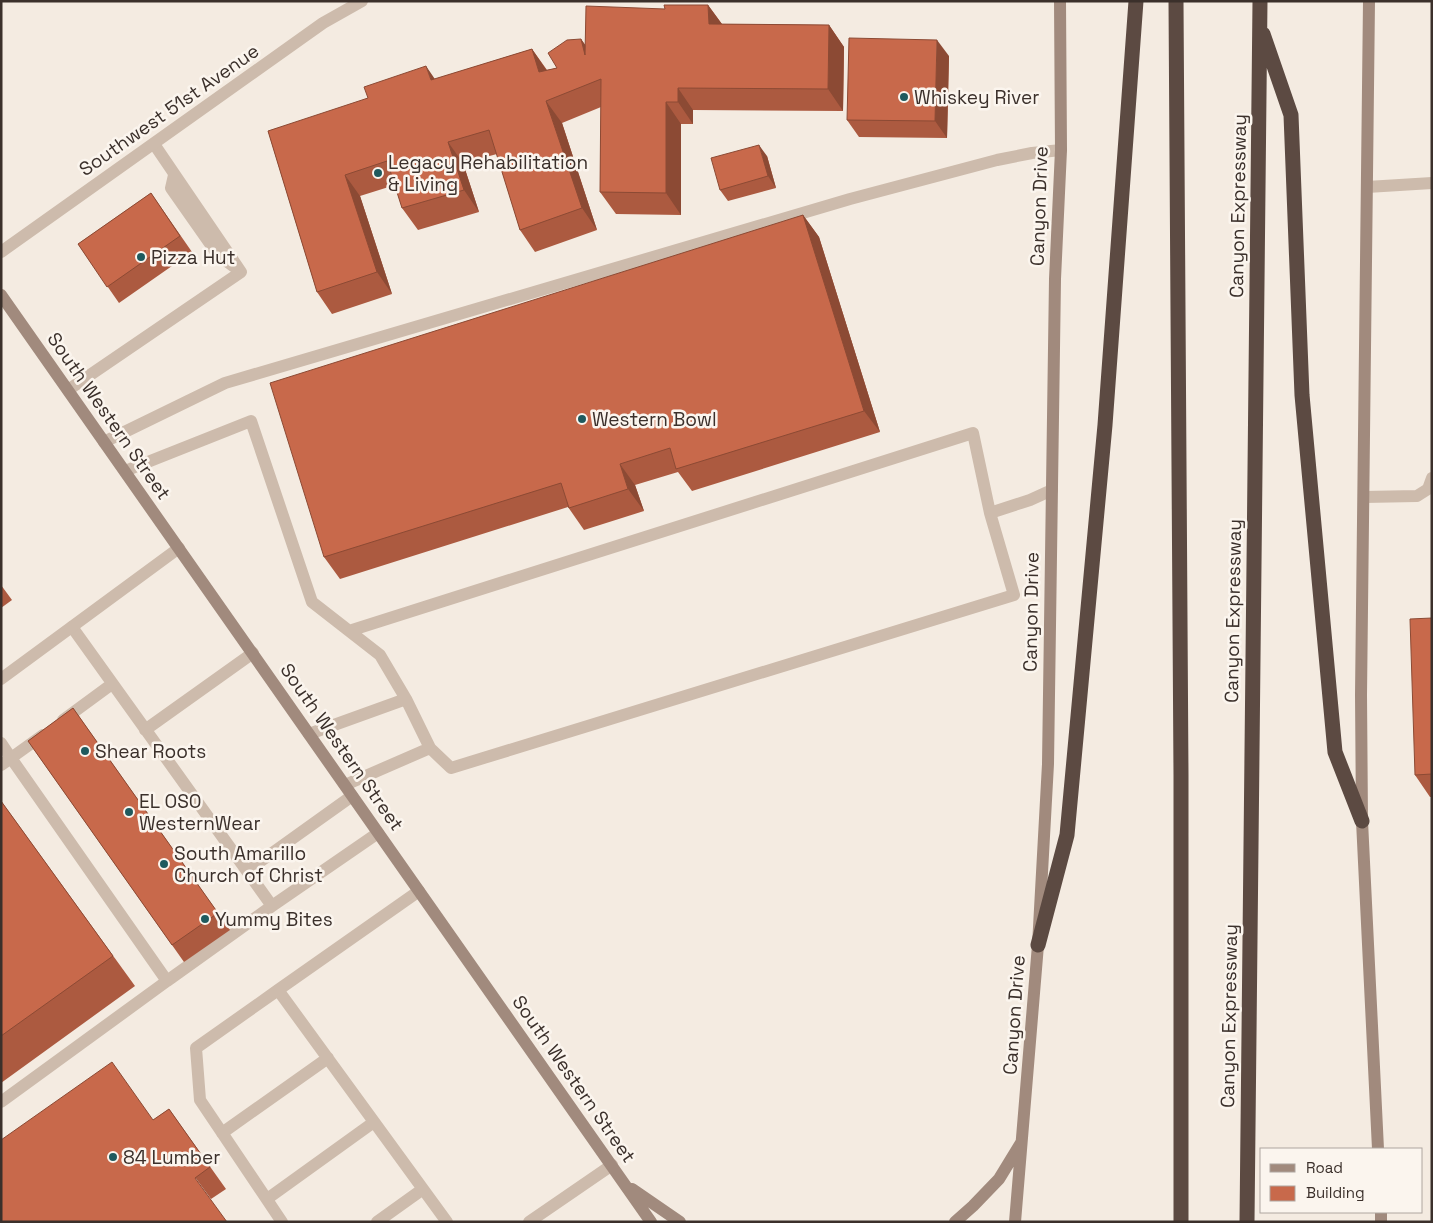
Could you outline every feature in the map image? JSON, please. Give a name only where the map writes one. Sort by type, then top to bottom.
[{"type":"highway","points":[[1038,945],[1067,835],[1105,425],[1136,1]]},
{"type":"highway","points":[[1176,1],[1181,765],[1180,1222]]},
{"type":"highway","name":"Canyon Expressway","points":[[1247,1222],[1260,1]]},
{"type":"highway","points":[[1260,24],[1290,115],[1302,395],[1335,752],[1362,822]]},
{"type":"main road","name":"Canyon Drive","points":[[1015,1222],[1038,945],[1048,764],[1055,279],[1061,150],[1060,1]]},
{"type":"main road","points":[[1369,1],[1361,695],[1362,822],[1378,1148]]},
{"type":"main road","name":"South Western Street","points":[[1,294],[612,1165],[645,1220]]},
{"type":"main road","points":[[955,1222],[974,1206],[1000,1179],[1023,1138]]},
{"type":"main road","points":[[625,1184],[680,1222]]},
{"type":"street","name":"Southwest 51st Avenue","points":[[1,252],[324,23],[362,1]]},
{"type":"street","points":[[68,390],[242,272],[154,144]]},
{"type":"street","points":[[104,442],[225,383],[850,199],[997,160],[1032,153],[1061,150]]},
{"type":"street","points":[[1368,186],[1432,183]]},
{"type":"street","points":[[125,471],[251,421],[312,602],[349,631],[380,655],[406,699],[430,748],[451,768],[1014,595],[990,513],[973,433],[349,631]]},
{"type":"street","points":[[1364,497],[1417,496],[1428,489],[1432,478]]},
{"type":"street","points":[[990,513],[1030,500],[1052,490]]},
{"type":"street","points":[[1,679],[179,548]]},
{"type":"street","points":[[72,627],[272,906]]},
{"type":"street","points":[[145,730],[253,654]]},
{"type":"street","points":[[6,762],[112,684]]},
{"type":"street","points":[[309,734],[406,699]]},
{"type":"street","points":[[1,743],[6,762],[167,981]]},
{"type":"street","points":[[345,785],[430,748]]},
{"type":"street","points":[[247,871],[352,796]]},
{"type":"street","points":[[1,1102],[272,906],[378,833]]},
{"type":"street","points":[[282,1222],[200,1100],[196,1048],[419,891]]},
{"type":"street","points":[[278,990],[447,1222]]},
{"type":"street","points":[[222,1133],[328,1058]]},
{"type":"street","points":[[267,1199],[374,1122]]},
{"type":"street","points":[[529,1222],[612,1165]]},
{"type":"street","points":[[377,1222],[423,1189]]},
{"type":"building","name":"Legacy Rehabilitation & Living","points":[[664,5],[708,5],[709,24],[829,25],[828,89],[678,88],[678,102],[666,102],[666,193],[600,192],[601,79],[546,101],[582,208],[520,230],[489,130],[448,142],[464,190],[402,208],[387,161],[345,175],[377,272],[317,292],[268,131],[368,98],[364,87],[426,66],[431,80],[532,49],[539,72],[557,68],[548,53],[567,40],[581,39],[585,55],[586,6],[665,9]]},
{"type":"building","name":"Whiskey River","points":[[849,38],[937,40],[935,121],[847,120]]},
{"type":"building","points":[[759,145],[768,176],[720,190],[711,158]]},
{"type":"building","points":[[151,193],[180,236],[107,287],[78,244]]},
{"type":"building","name":"Western Bowl","points":[[803,215],[864,411],[676,469],[670,448],[620,464],[628,489],[569,508],[561,483],[324,557],[270,383]]},
{"type":"building","points":[[1432,618],[1432,774],[1415,775],[1410,619]]},
{"type":"building","points":[[73,708],[218,913],[172,945],[28,741]]},
{"type":"building","points":[[1,801],[113,956],[1,1036]]},
{"type":"building","name":"84 Lumber","points":[[112,1062],[153,1120],[169,1109],[210,1167],[195,1178],[227,1222],[1,1222],[1,1140]]},
{"type":"place","name":"Whiskey River","points":[[904,97]]},
{"type":"place","name":"Legacy Rehabilitation & Living","points":[[378,173]]},
{"type":"place","name":"Pizza Hut","points":[[141,257]]},
{"type":"place","name":"Western Bowl","points":[[582,419]]},
{"type":"place","name":"Shear Roots","points":[[85,751]]},
{"type":"place","name":"EL OSO WesternWear","points":[[129,812]]},
{"type":"place","name":"South Amarillo Church of Christ","points":[[164,864]]},
{"type":"place","name":"Yummy Bites","points":[[205,919]]},
{"type":"place","name":"84 Lumber","points":[[113,1157]]}]
